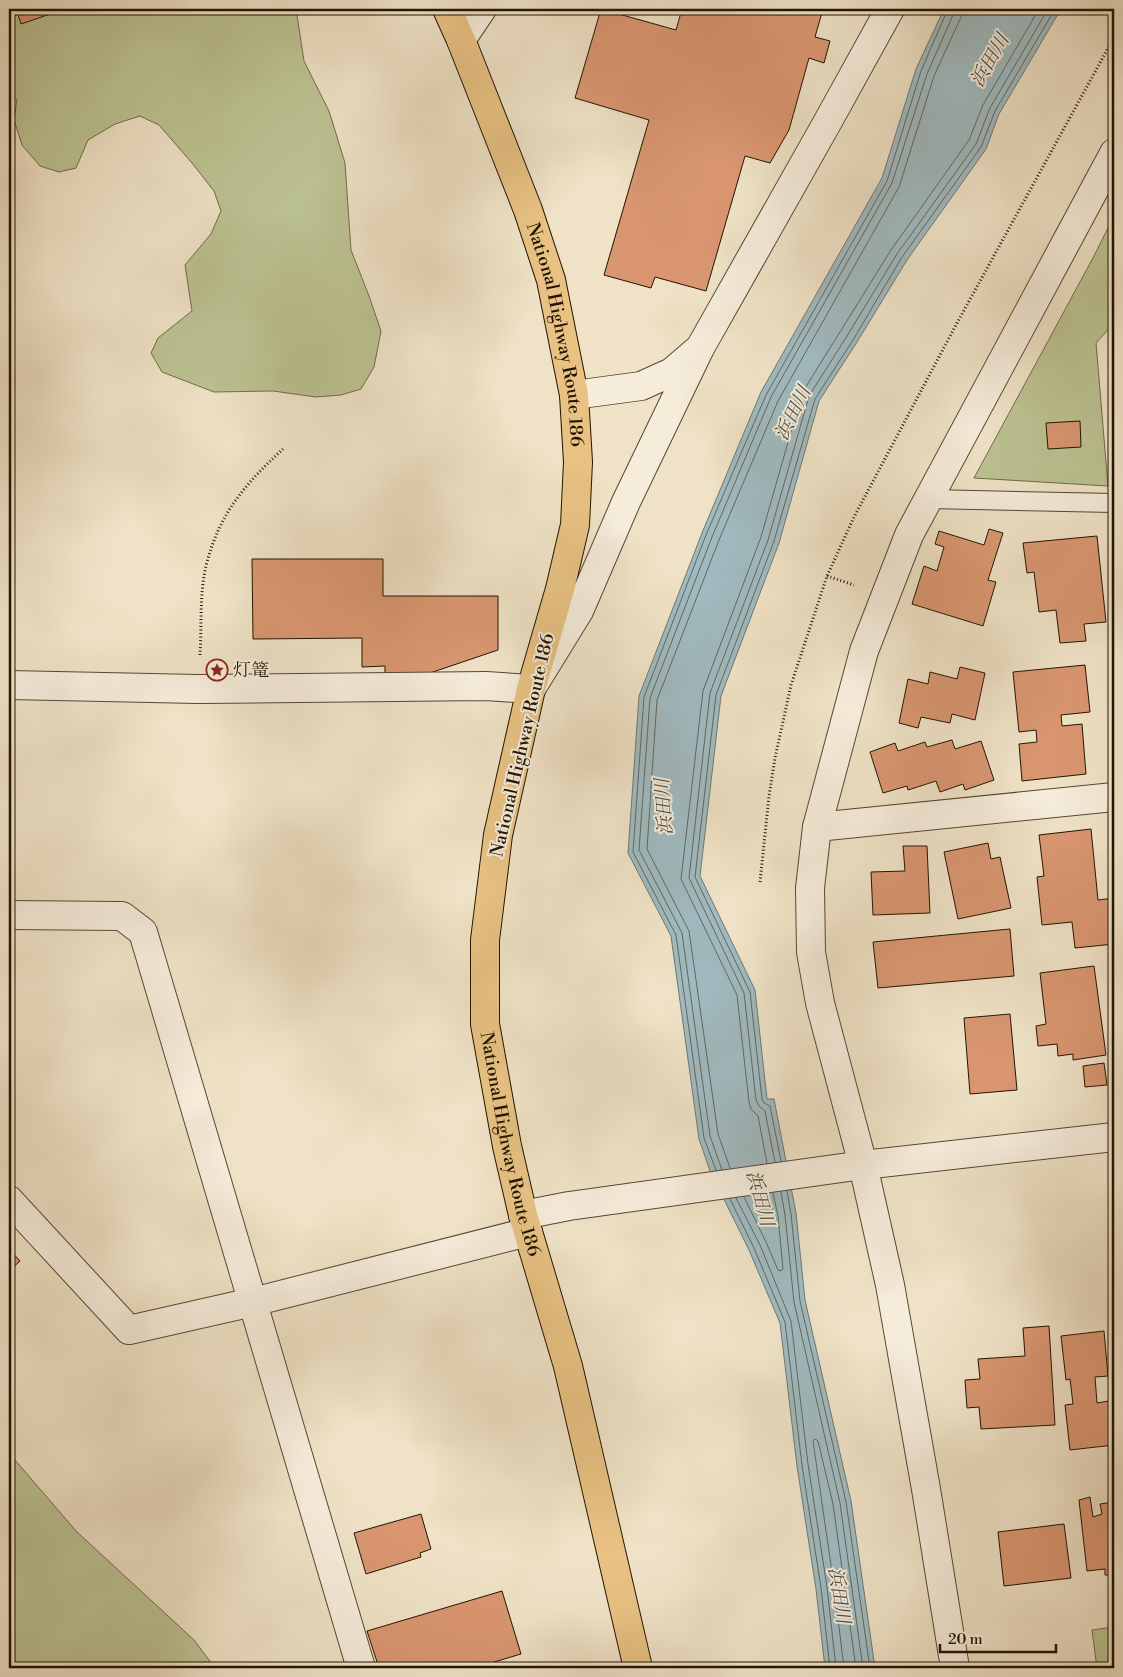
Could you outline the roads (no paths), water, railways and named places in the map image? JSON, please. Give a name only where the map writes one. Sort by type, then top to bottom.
[{"type":"highway","name":"National Highway Route 186","points":[[447,9],[528,210],[548,271],[574,395],[578,462],[575,525],[560,589],[531,689],[498,835],[486,940],[485,1024],[507,1146],[526,1224],[568,1366],[638,1668]]},
{"type":"street","points":[[461,40],[482,9]]},
{"type":"street","points":[[9,685],[198,689],[486,686],[531,689],[579,611],[626,502],[700,348],[890,9]]},
{"type":"street","points":[[955,1668],[890,1285],[856,1166],[820,1003],[812,952],[810,888],[817,827],[864,650],[909,534],[1114,152]]},
{"type":"street","points":[[574,395],[641,386],[672,372],[700,348]]},
{"type":"street","points":[[817,827],[1114,797]]},
{"type":"street","points":[[9,915],[122,916],[143,932],[361,1668]]},
{"type":"street","points":[[9,1200],[129,1330],[253,1302],[526,1224],[569,1206],[856,1166],[1114,1137]]},
{"type":"lane","points":[[929,498],[1114,503]]},
{"type":"water","name":"浜田川","points":[[944,9],[1061,9],[999,114],[986,149],[907,260],[819,401],[779,543],[721,696],[700,876],[755,990],[767,1099],[774,1099],[796,1213],[805,1300],[851,1501],[875,1668],[825,1668],[816,1589],[797,1466],[780,1323],[749,1250],[710,1171],[699,1139],[671,936],[628,853],[639,696],[702,533],[761,392],[882,178],[916,69]]},
{"type":"place","name":"灯篭","points":[[217,670]]}]
